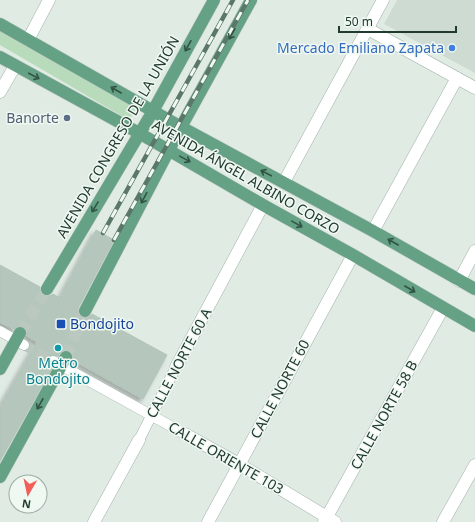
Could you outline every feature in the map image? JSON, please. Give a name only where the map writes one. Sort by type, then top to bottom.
[{"type":"main road","name":"AVENIDA CONGRESO DE LA UNIÓN","points":[[47,289],[153,110],[214,0]]},
{"type":"main road","points":[[85,311],[181,127],[251,0]]},
{"type":"main road","name":"AVENIDA ÁNGEL ALBINO CORZO","points":[[0,24],[181,127],[373,231],[475,289]]},
{"type":"main road","name":"AVENIDA ÁNGEL ALBINO CORZO","points":[[0,57],[139,133],[475,326]]},
{"type":"main road","points":[[0,369],[20,339]]},
{"type":"main road","points":[[0,477],[60,361]]},
{"type":"street","points":[[28,40],[49,0]]},
{"type":"street","points":[[284,182],[383,0]]},
{"type":"street","points":[[368,29],[475,88]]},
{"type":"street","points":[[0,92],[15,66]]},
{"type":"street","points":[[373,231],[457,78]]},
{"type":"street","name":"CALLE NORTE 60 A","points":[[94,522],[263,205]]},
{"type":"street","points":[[459,280],[475,250]]},
{"type":"street","name":"CALLE NORTE 60","points":[[208,522],[353,255]]},
{"type":"street","name":"CALLE NORTE 58 B","points":[[328,520],[443,308]]},
{"type":"street","points":[[0,331],[20,339]]},
{"type":"street","name":"CALLE ORIENTE 103","points":[[60,361],[151,416],[239,464],[328,520]]},
{"type":"street","points":[[443,522],[475,465]]},
{"type":"shaded area","name":"Mercado Emiliano Zapata","points":[[397,0],[475,0],[475,73],[384,24]]},
{"type":"green space","points":[[0,28],[134,104],[135,110],[131,117],[127,119],[0,45]]},
{"type":"building","name":"Metro Bondojito","points":[[96,230],[114,240],[78,308],[79,315],[85,318],[92,314],[167,355],[143,399],[73,360],[73,353],[69,350],[62,350],[58,356],[49,356],[47,358],[47,362],[52,368],[0,461],[0,407],[37,342],[27,336],[27,330],[23,326],[16,326],[14,329],[0,322],[0,265],[40,287],[40,292],[44,296],[50,296],[53,294],[60,298]]},
{"type":"tunnel","points":[[20,333],[47,289]]},
{"type":"tunnel","points":[[66,357],[85,311]]},
{"type":"tunnel","points":[[24,345],[53,361]]},
{"type":"railway","points":[[103,233],[233,0]]},
{"type":"railway","points":[[114,240],[248,0]]},
{"type":"place","name":"Mercado Emiliano Zapata","points":[[452,48]]},
{"type":"place","name":"Banorte","points":[[67,118]]},
{"type":"place","name":"Bondojito","points":[[61,324]]},
{"type":"place","name":"Metro Bondojito","points":[[58,348]]}]
